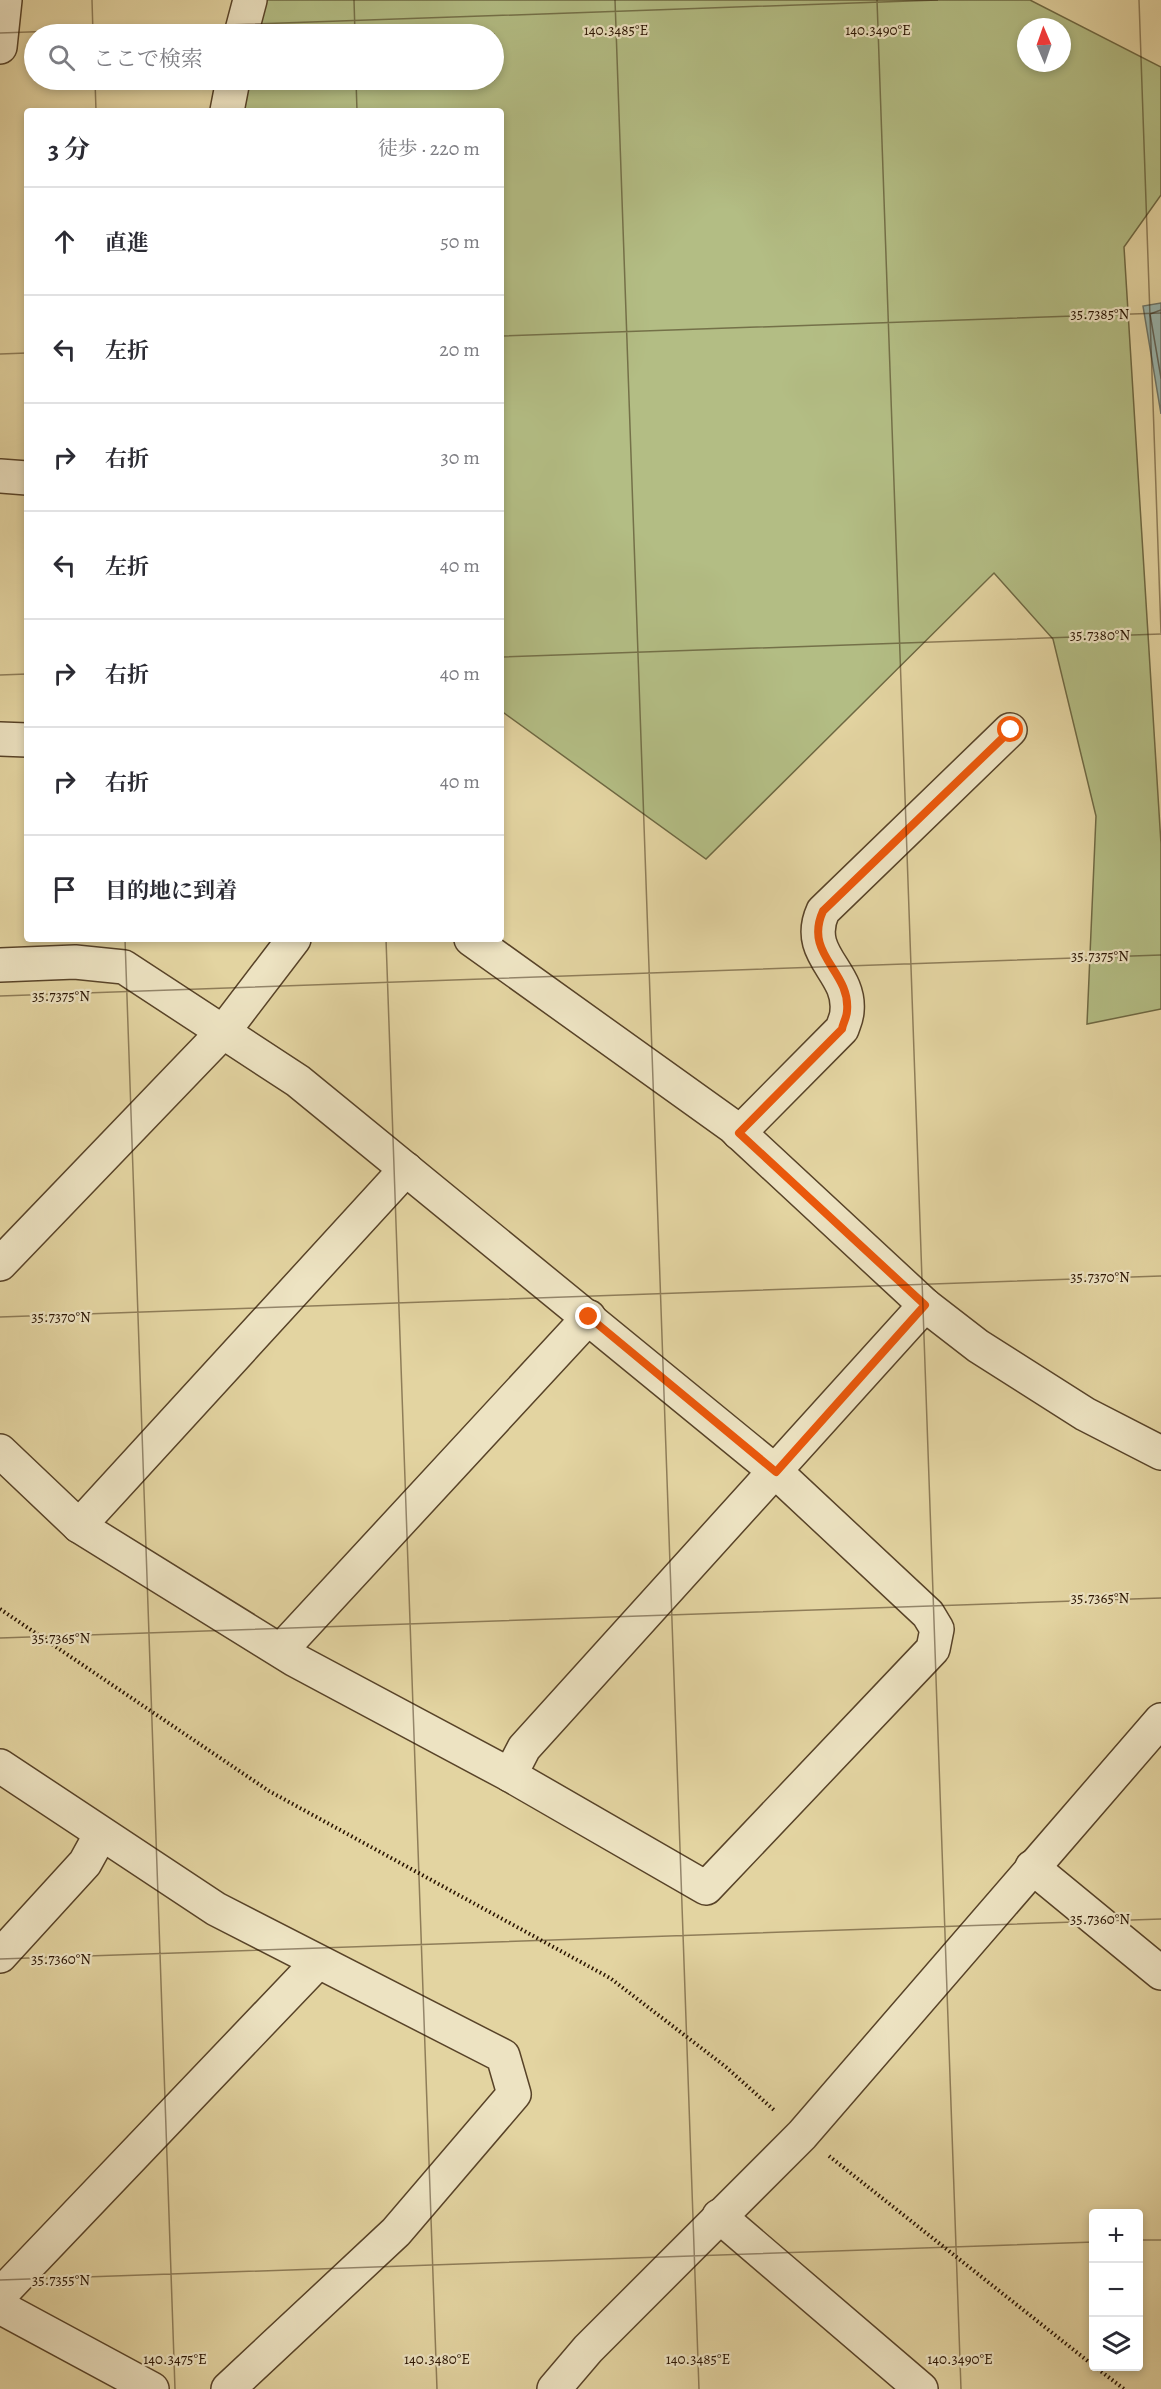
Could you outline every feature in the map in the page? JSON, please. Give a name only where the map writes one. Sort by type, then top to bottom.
[{"type":"street","points":[[0,47],[5,0]]},
{"type":"street","points":[[244,24],[250,0]]},
{"type":"street","points":[[228,108],[231,90]]},
{"type":"street","points":[[0,476],[24,478]]},
{"type":"street","points":[[739,1133],[842,1029],[848,1010],[844,993],[836,972],[817,942],[817,925],[823,911],[1011,730]]},
{"type":"street","points":[[0,739],[24,740]]},
{"type":"street","points":[[0,1264],[223,1032],[292,942]]},
{"type":"street","points":[[475,942],[739,1133],[925,1305],[1014,1371],[1085,1414],[1161,1453]]},
{"type":"street","points":[[0,965],[75,962],[124,967],[298,1081],[776,1472],[928,1614],[937,1629],[933,1648],[706,1888],[510,1775],[281,1650],[79,1526],[0,1451]]},
{"type":"street","points":[[79,1526],[406,1169]]},
{"type":"street","points":[[510,1775],[524,1748],[925,1305]]},
{"type":"street","points":[[281,1650],[589,1317]]},
{"type":"street","points":[[554,2389],[588,2349],[802,2135],[1161,1720]]},
{"type":"street","points":[[0,1766],[216,1909],[503,2056],[514,2094],[396,2232],[228,2389]]},
{"type":"street","points":[[0,1956],[85,1863],[101,1834]]},
{"type":"street","points":[[1032,1867],[1161,1973]]},
{"type":"street","points":[[0,2295],[318,1962]]},
{"type":"street","points":[[719,2216],[901,2383]]},
{"type":"street","points":[[0,2307],[152,2389]]},
{"type":"path","points":[[0,1609],[269,1791],[610,1978],[726,2067],[802,2135],[1089,2362]]},
{"type":"path","points":[[1101,2371],[1124,2389]]},
{"type":"green space","points":[[261,0],[1030,0],[1065,18],[1017,18],[1017,72],[1071,72],[1071,21],[1161,67],[1161,195],[1124,247],[1161,844],[1161,1009],[1087,1024],[1096,816],[1053,639],[994,573],[706,859],[504,713],[504,108],[242,108],[245,90],[504,90],[504,24],[255,24]]},
{"type":"water","points":[[1161,303],[1161,414],[1143,306]]},
{"type":"route","points":[[589,1317],[776,1472],[925,1305],[739,1133],[842,1029],[848,1010],[844,993],[836,972],[817,942],[817,925],[823,911],[1011,730]]}]
